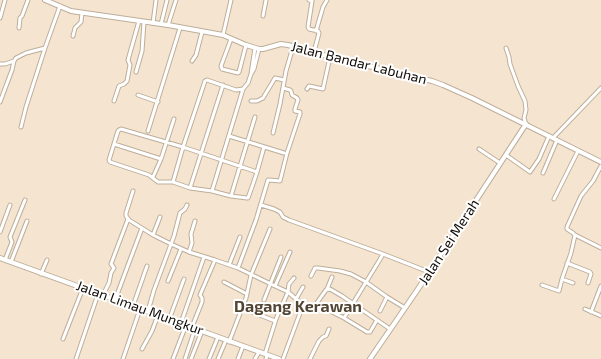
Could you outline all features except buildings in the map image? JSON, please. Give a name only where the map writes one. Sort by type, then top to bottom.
[{"type":"main road","name":"Jalan Bandar Labuhan","points":[[45,0],[71,11],[168,25],[223,35],[246,46],[263,49],[281,44],[432,81],[525,124],[601,162]]},
{"type":"main road","name":"Jalan Sei Merah","points":[[370,359],[429,272],[525,124]]},
{"type":"main road","name":"Jalan Limau Mungkur","points":[[2,259],[148,311],[169,320],[218,336],[266,356],[279,359]]},
{"type":"street","points":[[0,18],[5,0]]},
{"type":"street","points":[[19,28],[20,18],[28,0]]},
{"type":"street","points":[[153,23],[156,0]]},
{"type":"street","points":[[161,24],[167,0]]},
{"type":"street","points":[[168,25],[176,0]]},
{"type":"street","points":[[223,35],[231,0]]},
{"type":"street","points":[[263,16],[266,0]]},
{"type":"street","points":[[311,0],[308,27],[309,29],[316,31]]},
{"type":"street","points":[[314,52],[318,34],[316,31],[323,7],[327,0]]},
{"type":"street","points":[[21,127],[26,106],[60,6]]},
{"type":"street","points":[[73,36],[75,28],[81,22],[82,12]]},
{"type":"street","points":[[136,72],[142,51],[142,22]]},
{"type":"street","points":[[114,101],[119,86],[127,81],[130,64],[128,60],[142,22]]},
{"type":"street","points":[[148,132],[180,28]]},
{"type":"street","points":[[192,61],[196,55],[202,32]]},
{"type":"street","points":[[232,39],[221,66],[222,69],[238,73],[246,46]]},
{"type":"street","points":[[273,133],[284,80],[293,47]]},
{"type":"street","points":[[0,64],[6,64],[14,61],[16,58],[26,53],[45,48]]},
{"type":"street","points":[[212,191],[243,89],[248,83],[251,74],[251,68],[257,48]]},
{"type":"street","points":[[506,48],[513,73],[525,101],[525,124]]},
{"type":"street","points":[[307,89],[309,86],[323,89],[330,57]]},
{"type":"street","points":[[0,102],[10,77],[14,61]]},
{"type":"street","points":[[251,101],[257,101],[263,98],[275,78],[284,80]]},
{"type":"street","points":[[173,182],[205,81],[207,80],[238,90],[243,89]]},
{"type":"street","points":[[190,188],[223,85]]},
{"type":"street","points":[[238,268],[261,206],[268,180],[280,181],[290,142],[300,114],[300,112],[295,110],[298,98],[292,95],[290,90],[283,88]]},
{"type":"street","points":[[506,155],[530,172],[553,138],[601,88]]},
{"type":"street","points":[[138,95],[158,102]]},
{"type":"street","points":[[231,196],[255,116]]},
{"type":"street","points":[[153,177],[161,159],[174,119]]},
{"type":"street","points":[[257,172],[202,153],[121,129],[119,130],[109,162],[149,175],[158,182],[173,182],[190,188],[248,198],[257,172],[264,147]]},
{"type":"street","points":[[229,136],[284,153]]},
{"type":"street","points":[[543,173],[553,138]]},
{"type":"street","points":[[114,144],[161,159]]},
{"type":"street","points":[[479,149],[500,163]]},
{"type":"street","points":[[554,199],[578,151]]},
{"type":"street","points":[[601,166],[590,185],[581,196],[567,227],[567,229],[575,235],[601,248]]},
{"type":"street","points":[[133,191],[126,213],[128,219],[153,235],[181,249],[238,268],[288,292],[303,305],[313,308],[327,289],[332,277]]},
{"type":"street","points":[[2,259],[12,242],[10,237],[24,200]]},
{"type":"street","points":[[0,232],[10,205]]},
{"type":"street","points":[[148,311],[180,213],[187,205]]},
{"type":"street","points":[[261,206],[274,209],[289,220],[429,272]]},
{"type":"street","points":[[153,235],[160,217]]},
{"type":"street","points":[[103,295],[109,283],[110,273],[114,268],[111,264],[128,219]]},
{"type":"street","points":[[11,263],[27,221]]},
{"type":"street","points":[[189,252],[193,240],[191,234],[195,221]]},
{"type":"street","points":[[116,300],[142,228]]},
{"type":"street","points":[[218,359],[228,341],[242,308],[247,294],[251,274],[270,229]]},
{"type":"street","points":[[542,286],[559,291],[575,235]]},
{"type":"street","points":[[229,265],[240,237]]},
{"type":"street","points":[[168,281],[181,249]]},
{"type":"street","points":[[275,286],[290,252]]},
{"type":"street","points":[[344,318],[383,254]]},
{"type":"street","points":[[181,324],[204,256]]},
{"type":"street","points":[[264,300],[281,257]]},
{"type":"street","points":[[41,274],[47,260]]},
{"type":"street","points":[[185,359],[202,302],[200,295],[214,260]]},
{"type":"street","points":[[567,263],[590,272],[591,274],[588,283]]},
{"type":"street","points":[[133,306],[146,266]]},
{"type":"street","points":[[311,276],[316,268],[351,274],[366,282],[405,308]]},
{"type":"street","points":[[266,356],[275,321],[288,292],[289,284],[294,278]]},
{"type":"street","points":[[169,320],[184,279]]},
{"type":"street","points":[[562,279],[573,283]]},
{"type":"street","points":[[224,282],[247,294]]},
{"type":"street","points":[[591,312],[601,286]]},
{"type":"street","points":[[296,299],[303,287]]},
{"type":"street","points":[[63,339],[83,288]]},
{"type":"street","points":[[327,289],[330,289],[342,296],[390,329]]},
{"type":"street","points":[[76,359],[98,294]]},
{"type":"street","points":[[380,311],[387,297]]},
{"type":"street","points":[[316,304],[369,332],[377,320]]},
{"type":"street","points":[[283,359],[303,305]]},
{"type":"street","points":[[242,308],[275,321]]},
{"type":"street","points":[[123,359],[140,309]]},
{"type":"street","points":[[586,309],[601,316]]},
{"type":"street","points":[[142,349],[152,331],[158,315]]},
{"type":"street","points":[[173,359],[186,325]]},
{"type":"street","points":[[310,359],[319,341],[326,336],[329,329]]},
{"type":"street","points":[[191,359],[202,331]]},
{"type":"street","points":[[209,359],[218,336]]},
{"type":"street","points":[[238,359],[243,346]]},
{"type":"street","points":[[255,359],[259,352]]},
{"type":"district","name":"Dagang Kerawan","points":[[298,307]]}]
